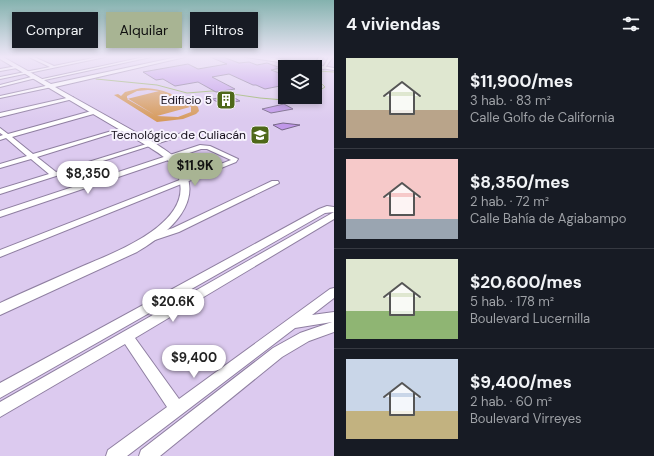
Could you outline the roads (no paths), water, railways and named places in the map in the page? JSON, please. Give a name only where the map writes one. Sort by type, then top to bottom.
[{"type":"main road","points":[[0,309],[133,249],[152,238],[168,225],[178,212],[184,198],[184,181],[177,166],[169,157],[152,145],[37,78]]},
{"type":"main road","points":[[50,86],[90,78]]},
{"type":"street","points":[[0,86],[36,78]]},
{"type":"street","points":[[0,97],[50,86]]},
{"type":"street","points":[[0,116],[71,98]]},
{"type":"street","points":[[0,138],[95,112]]},
{"type":"street","points":[[0,166],[124,129]]},
{"type":"street","points":[[0,130],[55,174]]},
{"type":"street","points":[[0,192],[184,134]]},
{"type":"street","points":[[0,214],[200,147],[208,147],[233,157],[235,160],[0,254]]},
{"type":"street","points":[[152,238],[176,230],[275,183]]},
{"type":"street","points":[[0,391],[322,211],[329,209],[334,210]]},
{"type":"street","points":[[0,410],[334,215]]},
{"type":"street","points":[[114,456],[290,323],[334,292]]},
{"type":"street","points":[[290,323],[334,320]]},
{"type":"street","points":[[147,456],[276,353],[304,336],[321,330],[334,320]]},
{"type":"street","points":[[127,336],[177,409]]},
{"type":"waterway","points":[[96,79],[157,85],[187,93],[212,91],[278,100]]},
{"type":"waterway","points":[[322,84],[325,87],[322,89]]},
{"type":"place","name":"Edificio 5","points":[[226,100]]},
{"type":"place","name":"Tecnológico de Culiacán","points":[[260,135]]}]
